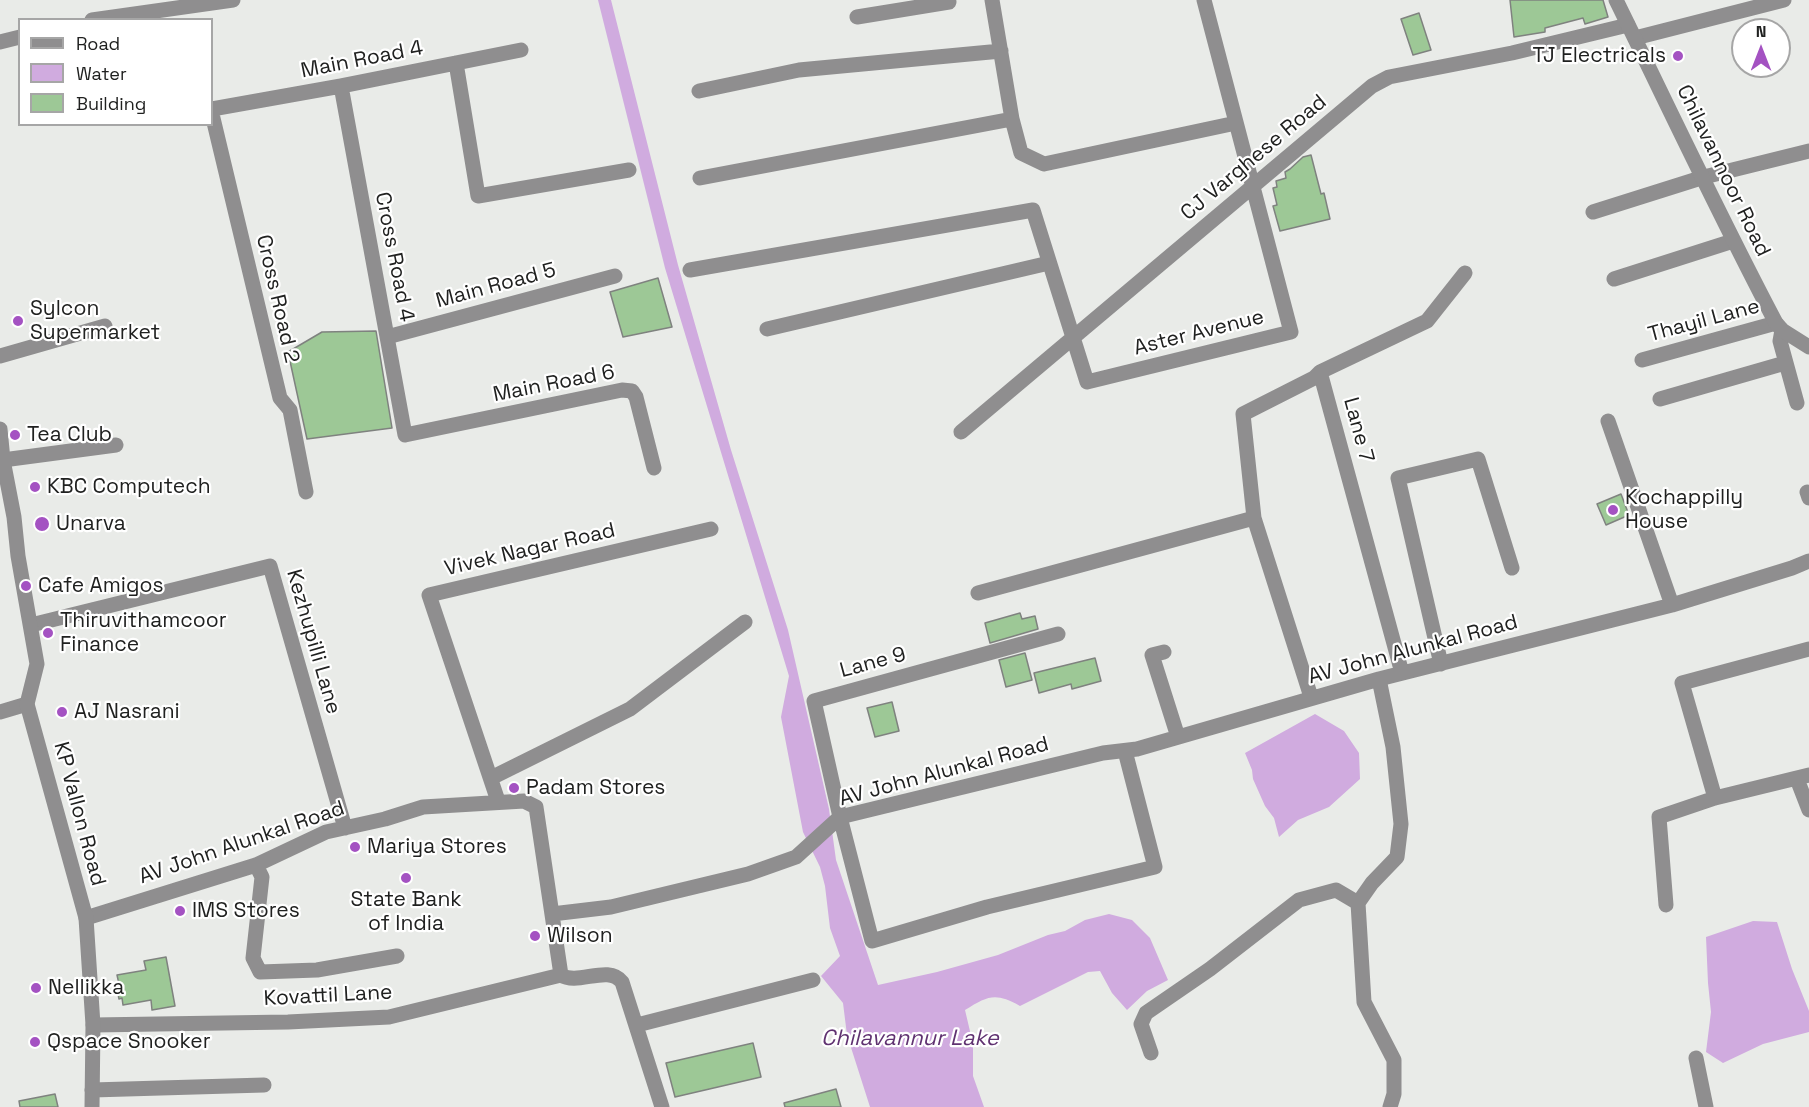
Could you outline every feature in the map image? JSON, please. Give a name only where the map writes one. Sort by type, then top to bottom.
[{"type":"street","points":[[102,18],[173,3],[194,13],[233,0]]},
{"type":"street","points":[[857,17],[949,2],[948,0]]},
{"type":"street","points":[[992,0],[1012,119],[1021,153],[1044,164],[1236,123]]},
{"type":"street","points":[[1204,0],[1254,187]]},
{"type":"street","name":"Chilavannoor Road","points":[[1616,0],[1704,177],[1732,241],[1779,327],[1809,347]]},
{"type":"street","name":"CJ Varghese Road","points":[[961,432],[1372,86],[1389,77],[1632,32],[1784,0]]},
{"type":"street","points":[[0,42],[18,38]]},
{"type":"street","name":"Main Road 4","points":[[213,109],[521,50]]},
{"type":"street","points":[[699,91],[799,70],[1001,51]]},
{"type":"street","points":[[456,63],[478,196],[628,170]]},
{"type":"street","name":"Cross Road 4","points":[[341,86],[405,435]]},
{"type":"street","name":"Cross Road 2","points":[[213,118],[279,398],[290,410],[306,492]]},
{"type":"street","points":[[700,178],[1012,119]]},
{"type":"street","points":[[1593,212],[1704,177],[1809,151]]},
{"type":"street","name":"Aster Avenue","points":[[1073,336],[1087,382],[1291,332],[1254,187]]},
{"type":"street","points":[[690,270],[1033,210],[1073,336]]},
{"type":"street","points":[[1614,279],[1732,241]]},
{"type":"street","points":[[767,329],[1049,263]]},
{"type":"street","points":[[1254,518],[1243,414],[1314,378],[1320,372],[1427,321],[1465,273]]},
{"type":"street","name":"Main Road 5","points":[[387,337],[615,276]]},
{"type":"street","points":[[0,356],[105,326]]},
{"type":"street","points":[[1779,327],[1785,363],[1797,403]]},
{"type":"street","name":"Thayil Lane","points":[[1642,360],[1779,327]]},
{"type":"street","points":[[1660,399],[1785,363]]},
{"type":"street","name":"Lane 7","points":[[1320,372],[1402,673]]},
{"type":"street","name":"Main Road 6","points":[[405,435],[622,390],[632,391],[636,397],[654,468]]},
{"type":"street","points":[[1608,421],[1672,605]]},
{"type":"street","name":"KP Vallon Road","points":[[1,439],[37,664],[27,704],[86,918],[93,1025],[92,1107]]},
{"type":"street","points":[[3,460],[116,445]]},
{"type":"street","points":[[1441,664],[1398,478],[1478,459],[1512,568]]},
{"type":"street","points":[[1246,492],[1311,697]]},
{"type":"street","points":[[978,593],[1254,518]]},
{"type":"street","name":"Vivek Nagar Road","points":[[498,801],[429,596],[711,529]]},
{"type":"street","name":"AV John Alunkal Road","points":[[86,918],[256,865],[326,832],[385,819],[423,807],[498,801],[524,801],[537,807],[552,914],[611,907],[748,874],[796,857],[840,817],[1103,753],[1137,750],[1311,697],[1672,605],[1809,561]]},
{"type":"street","name":"Kezhupilli Lane","points":[[31,625],[270,566],[345,828]]},
{"type":"street","points":[[491,778],[630,710],[745,622]]},
{"type":"street","name":"Lane 9","points":[[840,817],[814,701],[1058,634]]},
{"type":"street","points":[[1715,798],[1682,682],[1809,649]]},
{"type":"street","points":[[1164,652],[1152,655],[1178,737]]},
{"type":"street","points":[[1378,679],[1393,747],[1401,824],[1398,857],[1372,883],[1358,903],[1364,1002],[1394,1060],[1394,1094],[1390,1107]]},
{"type":"street","points":[[0,712],[27,704]]},
{"type":"street","points":[[840,817],[872,940],[987,907],[1155,867],[1125,751]]},
{"type":"street","points":[[1666,905],[1659,817],[1715,798],[1803,777],[1809,810]]},
{"type":"street","points":[[256,865],[262,877],[253,958],[260,972],[317,970],[397,956]]},
{"type":"street","points":[[1151,1053],[1141,1024],[1146,1014],[1210,969],[1299,900],[1336,890],[1358,903]]},
{"type":"street","points":[[552,914],[561,975]]},
{"type":"street","name":"Kovattil Lane","points":[[93,1025],[288,1022],[389,1017],[561,975],[567,979],[606,975],[619,978],[637,1025]]},
{"type":"street","points":[[662,1107],[637,1025],[813,980]]},
{"type":"street","points":[[1696,1058],[1706,1107]]},
{"type":"street","points":[[92,1090],[264,1085]]},
{"type":"water","name":"Chilavannur Lake","points":[[598,0],[611,0],[678,265],[731,450],[788,630],[829,809],[836,860],[878,985],[998,955],[1048,935],[1065,931],[1085,920],[1109,914],[1132,920],[1150,938],[1168,980],[1147,991],[1127,1010],[1112,993],[1100,971],[1088,972],[1020,1006],[998,997],[992,997],[965,1010],[973,1044],[973,1076],[984,1107],[870,1107],[847,1035],[843,1003],[821,976],[840,956],[830,928],[825,886],[820,867],[803,832],[781,717],[789,676],[665,268]]},
{"type":"water","points":[[1315,714],[1344,731],[1359,753],[1360,779],[1329,807],[1298,820],[1279,837],[1274,818],[1265,806],[1245,753]]},
{"type":"water","points":[[1753,921],[1777,922],[1809,1011],[1809,1032],[1763,1044],[1723,1063],[1706,1052],[1711,1012],[1706,937]]},
{"type":"building","points":[[1510,0],[1603,0],[1608,17],[1585,24],[1583,18],[1545,28],[1545,32],[1514,37]]},
{"type":"building","points":[[1419,13],[1431,50],[1413,55],[1401,19]]},
{"type":"building","points":[[1311,155],[1330,219],[1280,231],[1273,206],[1277,205],[1273,188],[1277,187],[1276,181],[1286,178],[1285,172],[1303,157]]},
{"type":"building","points":[[658,278],[672,327],[623,337],[610,292]]},
{"type":"building","points":[[376,331],[392,428],[307,439],[288,352],[322,332]]},
{"type":"building","name":"Kochappilly House","points":[[1621,494],[1629,515],[1606,525],[1597,504]]},
{"type":"building","points":[[1020,613],[1022,619],[1035,616],[1038,629],[990,643],[985,623]]},
{"type":"building","points":[[1025,653],[1032,680],[1006,687],[999,660]]},
{"type":"building","points":[[1095,658],[1101,681],[1072,689],[1071,684],[1039,693],[1034,673]]},
{"type":"building","points":[[892,702],[899,731],[875,737],[867,708]]},
{"type":"building","points":[[166,957],[175,1006],[152,1010],[151,1000],[123,1005],[116,985],[119,984],[117,975],[146,970],[144,961]]},
{"type":"building","points":[[753,1043],[761,1077],[675,1097],[666,1063]]},
{"type":"building","points":[[836,1089],[841,1107],[785,1107],[784,1103]]},
{"type":"building","points":[[55,1094],[58,1107],[20,1107],[19,1101]]},
{"type":"place","name":"TJ Electricals","points":[[1678,56]]},
{"type":"place","name":"Sylcon Supermarket","points":[[18,321]]},
{"type":"place","name":"Tea Club","points":[[15,435]]},
{"type":"place","name":"KBC Computech","points":[[35,487]]},
{"type":"place","name":"Kochappilly House","points":[[1613,510]]},
{"type":"place","name":"Unarva","points":[[42,524]]},
{"type":"place","name":"Cafe Amigos","points":[[26,586]]},
{"type":"place","name":"Thiruvithamcoor Finance","points":[[48,633]]},
{"type":"place","name":"AJ Nasrani","points":[[62,712]]},
{"type":"place","name":"Padam Stores","points":[[514,788]]},
{"type":"place","name":"Mariya Stores","points":[[355,847]]},
{"type":"place","name":"State Bank of India","points":[[406,878]]},
{"type":"place","name":"IMS Stores","points":[[180,911]]},
{"type":"place","name":"Wilson","points":[[535,936]]},
{"type":"place","name":"Nellikka","points":[[36,988]]},
{"type":"place","name":"Qspace Snooker","points":[[35,1042]]}]
